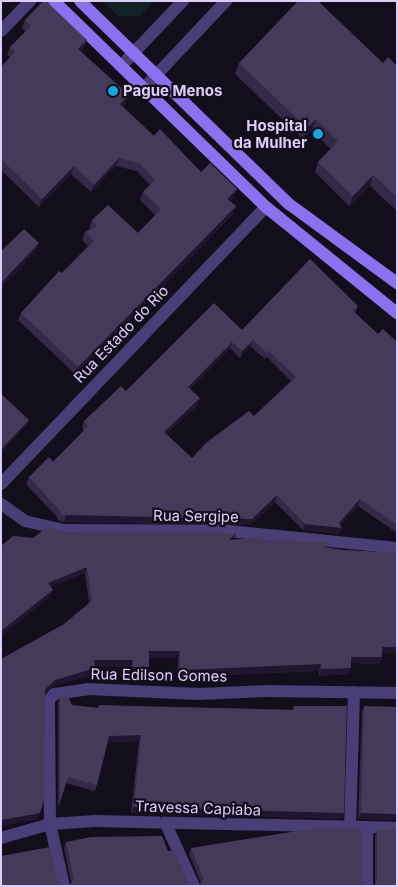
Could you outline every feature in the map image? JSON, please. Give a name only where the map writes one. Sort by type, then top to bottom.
[{"type":"main road","points":[[54,1],[266,207],[397,313]]},
{"type":"main road","points":[[80,1],[289,204],[397,283]]},
{"type":"street","points":[[1,31],[30,1]]},
{"type":"street","points":[[121,66],[183,1]]},
{"type":"street","points":[[144,88],[226,1]]},
{"type":"street","name":"Rua Estado do Rio","points":[[3,476],[266,207]]},
{"type":"street","name":"Rua Sergipe","points":[[1,504],[25,521],[63,530],[228,531],[397,548]]},
{"type":"street","name":"Rua Edilson Gomes","points":[[64,886],[50,824],[50,708],[54,694],[88,689],[199,694],[397,693]]},
{"type":"street","points":[[350,828],[354,692]]},
{"type":"street","name":"Travessa Capiaba","points":[[1,838],[50,824],[95,821],[367,829],[397,828]]},
{"type":"street","points":[[166,824],[194,886]]},
{"type":"street","points":[[367,829],[367,886]]},
{"type":"shaded area","points":[[102,1],[154,1],[140,16],[118,16]]},
{"type":"building","points":[[43,1],[46,1],[87,40],[78,49],[129,95],[120,104],[154,136],[160,129],[201,172],[210,163],[237,189],[227,199],[236,206],[78,367],[21,313],[59,271],[62,273],[94,241],[85,232],[97,226],[92,220],[108,205],[138,233],[161,209],[143,192],[155,180],[140,164],[119,158],[94,185],[74,166],[42,199],[1,161],[1,67],[15,52],[10,47],[31,26],[25,20]]},
{"type":"building","points":[[298,1],[318,1],[383,63],[388,57],[397,66],[397,197],[373,175],[353,196],[318,162],[338,141],[316,119],[307,128],[239,63]]},
{"type":"building","points":[[24,229],[39,243],[1,283],[1,251]]},
{"type":"building","points":[[310,259],[358,306],[353,311],[378,334],[383,329],[397,342],[397,525],[360,499],[339,523],[342,528],[305,524],[277,495],[252,519],[60,514],[61,512],[29,477],[49,457],[53,462],[88,426],[84,421],[121,386],[126,391],[214,303],[242,330]],"holes":[[[253,340],[267,353],[269,351],[296,377],[254,416],[249,411],[207,442],[192,458],[164,432],[200,398],[188,387],[232,342],[242,351]]]},
{"type":"building","points":[[1,394],[29,420],[5,445],[1,444]]},
{"type":"building","points":[[47,527],[65,532],[236,533],[229,540],[263,537],[263,540],[328,542],[324,547],[342,550],[397,553],[397,647],[382,647],[382,657],[351,657],[351,668],[321,669],[321,664],[180,670],[180,651],[149,651],[149,667],[133,667],[133,660],[94,660],[95,668],[55,680],[45,689],[44,800],[40,813],[1,820],[1,659],[64,624],[92,601],[87,567],[48,583],[53,590],[1,631],[1,546],[13,536],[33,538]]},
{"type":"building","points":[[67,695],[72,705],[98,708],[99,705],[294,710],[294,706],[347,706],[344,813],[134,807],[141,735],[109,736],[97,785],[68,777],[60,802],[60,696]]},
{"type":"building","points":[[364,706],[397,707],[397,814],[361,813]]},
{"type":"building","points":[[316,828],[361,829],[361,880],[365,886],[198,886],[204,880],[191,848]]},
{"type":"building","points":[[397,829],[397,886],[374,886],[377,880],[377,830]]},
{"type":"building","points":[[162,836],[168,851],[174,850],[189,884],[192,886],[69,886],[74,879],[66,842],[91,837]]},
{"type":"building","points":[[50,847],[58,882],[64,886],[1,886],[1,856]]},
{"type":"place","name":"Pague Menos","points":[[113,91]]},
{"type":"place","name":"Hospital da Mulher","points":[[318,134]]}]
